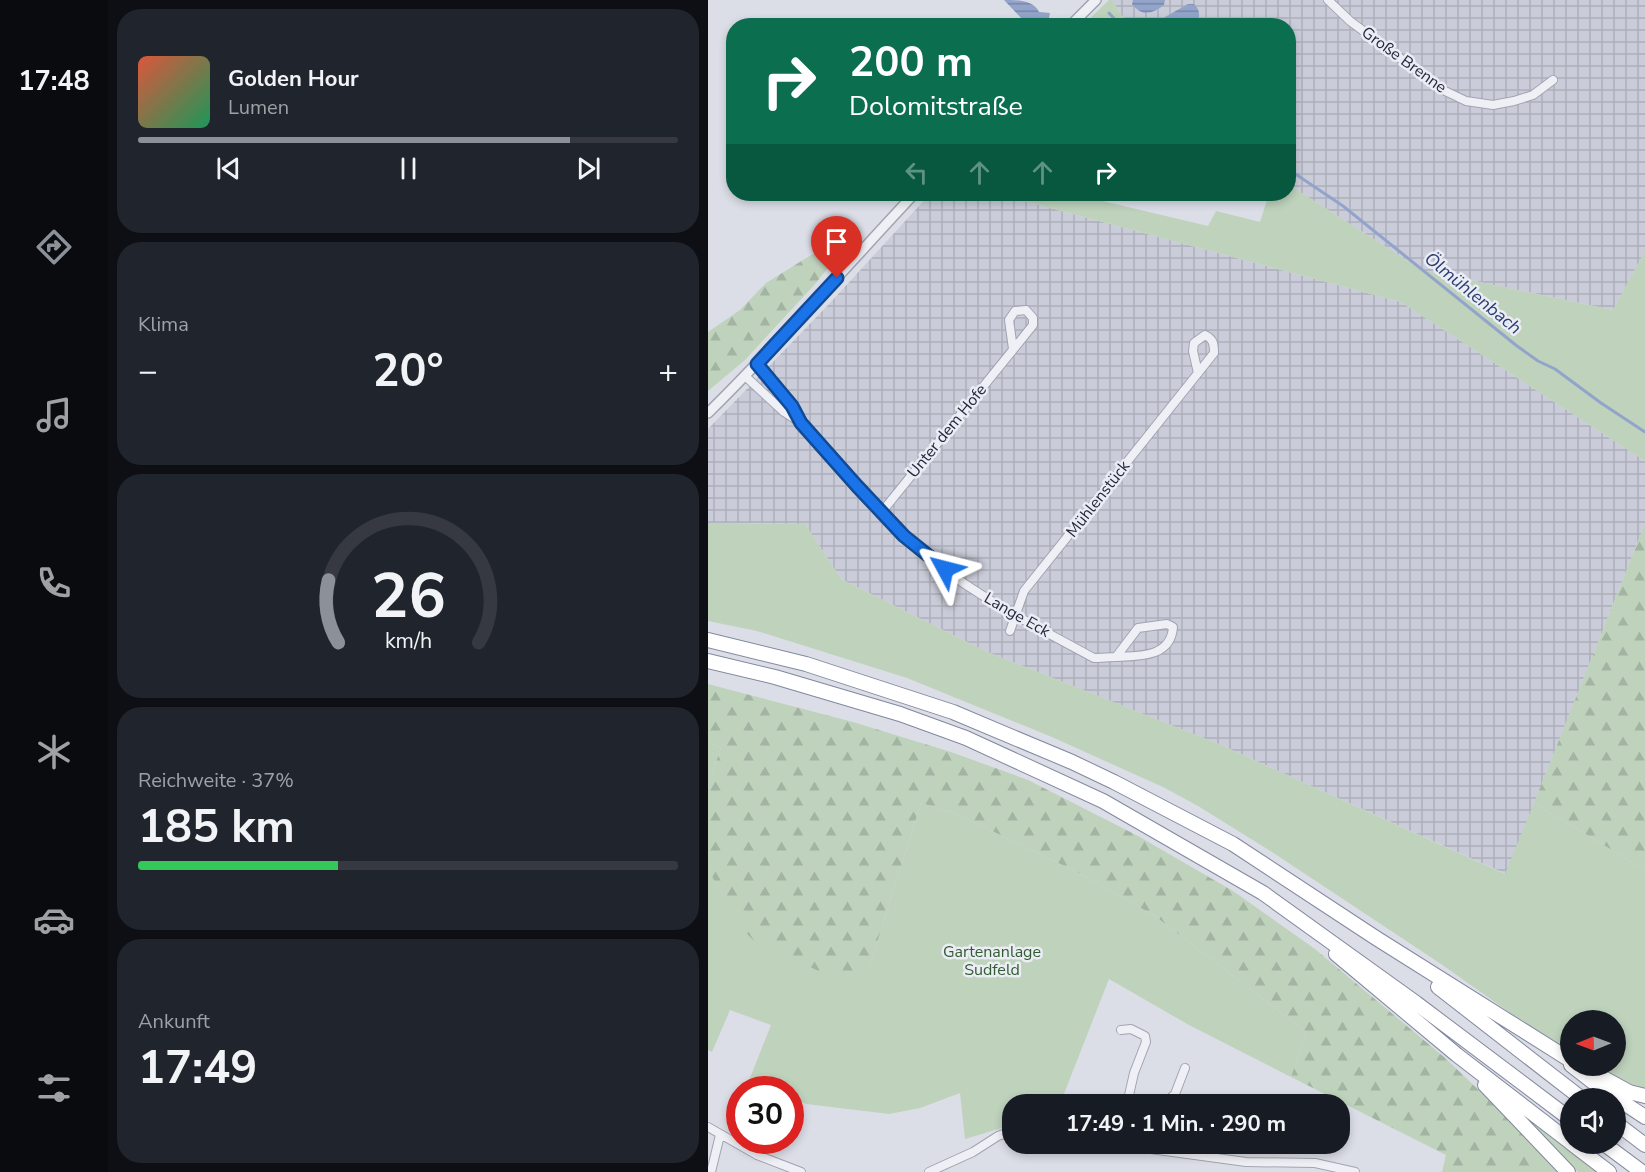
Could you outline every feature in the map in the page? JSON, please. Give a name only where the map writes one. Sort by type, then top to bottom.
[{"type":"highway","points":[[708,640],[806,664],[879,687],[953,712],[1072,762],[1233,844],[1560,1055]]},
{"type":"highway","points":[[708,661],[775,676],[900,714],[976,742],[1112,806],[1263,893],[1416,1003],[1560,1111]]},
{"type":"highway","points":[[1298,919],[1359,975],[1560,1135]]},
{"type":"highway","points":[[1377,938],[1568,1088]]},
{"type":"highway","points":[[1457,1055],[1568,1172]]},
{"type":"highway","points":[[1586,1076],[1645,1117]]},
{"type":"highway","points":[[1600,1076],[1629,1092],[1645,1096]]},
{"type":"highway","points":[[1626,1131],[1645,1145]]},
{"type":"highway","points":[[1585,1154],[1609,1172]]},
{"type":"highway","points":[[1618,1154],[1642,1172]]},
{"type":"street","points":[[1078,18],[1096,0]]},
{"type":"street","name":"Große Brenne","points":[[1328,0],[1350,21],[1443,90],[1466,101],[1493,105],[1514,101],[1533,96],[1553,80]]},
{"type":"street","points":[[708,413],[757,364],[908,201]]},
{"type":"street","name":"Unter dem Hofe","points":[[881,513],[1033,326],[1033,318],[1026,310],[1015,311],[1009,320],[1013,348]]},
{"type":"street","name":"Lange Eck","points":[[757,364],[792,406],[801,423],[881,513],[930,558],[968,586],[1014,615],[1094,658],[1116,657],[1154,654],[1164,648],[1172,634],[1173,627],[1167,624],[1138,628],[1116,657]]},
{"type":"street","name":"Mühlenstück","points":[[1010,631],[1024,591],[1198,373]]},
{"type":"street","name":"Lange Eck","points":[[745,376],[784,412],[801,423]]},
{"type":"street","points":[[1121,1030],[1131,1029],[1145,1036],[1146,1042],[1134,1073],[1129,1094]]},
{"type":"street","points":[[1174,1094],[1185,1068]]},
{"type":"street","points":[[708,1127],[757,1155],[801,1172]]},
{"type":"street","points":[[711,1172],[720,1135]]},
{"type":"street","points":[[929,1172],[973,1152],[1002,1135]]},
{"type":"street","points":[[1199,1154],[1246,1162],[1302,1161],[1319,1168],[1355,1172]]},
{"type":"shaded area","points":[[1112,0],[1645,0],[1645,251],[1613,310],[1422,270],[1296,189],[1296,18],[1124,18]]},
{"type":"shaded area","points":[[924,201],[1024,201],[1401,302],[1645,461],[1645,524],[1506,874],[1221,745],[985,651],[841,579],[805,524],[708,523],[708,429],[830,303]]},
{"type":"green space","points":[[1109,0],[1112,0],[1124,18],[1090,18]]},
{"type":"green space","points":[[1296,189],[1422,270],[1613,310],[1645,251],[1645,461],[1401,302],[1024,201],[1103,201],[1208,226],[1216,211],[1260,222],[1267,201],[1296,201]]},
{"type":"green space","points":[[824,247],[837,257],[745,360],[708,391],[708,332],[740,310],[766,283]]},
{"type":"green space","points":[[708,523],[805,524],[841,579],[985,651],[1221,745],[1505,874],[1534,803],[1645,870],[1645,1089],[1610,1076],[1626,1076],[1626,1010],[1560,1010],[1560,1048],[1441,964],[1272,852],[1165,788],[1052,737],[907,678],[757,631],[708,621]]},
{"type":"green space","points":[[1645,524],[1645,870],[1534,803]]},
{"type":"green space","points":[[708,684],[853,722],[951,752],[1028,780],[1138,836],[1233,891],[1315,949],[1444,1057],[1527,1136],[1561,1172],[1442,1172],[1446,1155],[1350,1107],[1350,1094],[1325,1094],[1291,1077],[1306,1032],[1155,916],[1081,874],[955,813],[921,803],[869,968],[840,981],[754,941],[736,922],[708,869],[708,787],[721,747],[708,743]]},
{"type":"green space","points":[[708,743],[721,747],[708,787]]},
{"type":"green space","name":"Gartenanlage Sudfeld","points":[[921,803],[955,813],[1081,874],[1155,916],[1306,1032],[1291,1077],[1189,1025],[1109,979],[1064,1094],[1002,1094],[1002,1128],[965,1139],[960,1093],[920,1108],[889,1114],[806,1104],[804,1103],[804,1076],[751,1076],[771,1025],[730,1010],[712,1052],[708,1050],[708,869],[736,921],[869,968]]},
{"type":"green space","points":[[1511,1106],[1560,1143],[1560,1154],[1575,1154],[1599,1172],[1578,1172]]},
{"type":"water","points":[[1004,0],[1029,3],[1039,12],[1050,13],[1049,18],[1021,18]]},
{"type":"water","points":[[1133,0],[1165,0],[1164,5],[1147,13],[1136,8],[1132,4]]},
{"type":"water","points":[[1188,4],[1194,4],[1199,12],[1199,18],[1163,18]]},
{"type":"waterway","name":"Ölmühlenbach","points":[[1109,13],[1114,18]]},
{"type":"waterway","name":"Ölmühlenbach","points":[[1296,174],[1343,206],[1517,346],[1538,361],[1555,369],[1645,432]]},
{"type":"route","points":[[837,278],[757,364],[792,406],[801,423],[857,486],[904,536],[945,569]]}]
